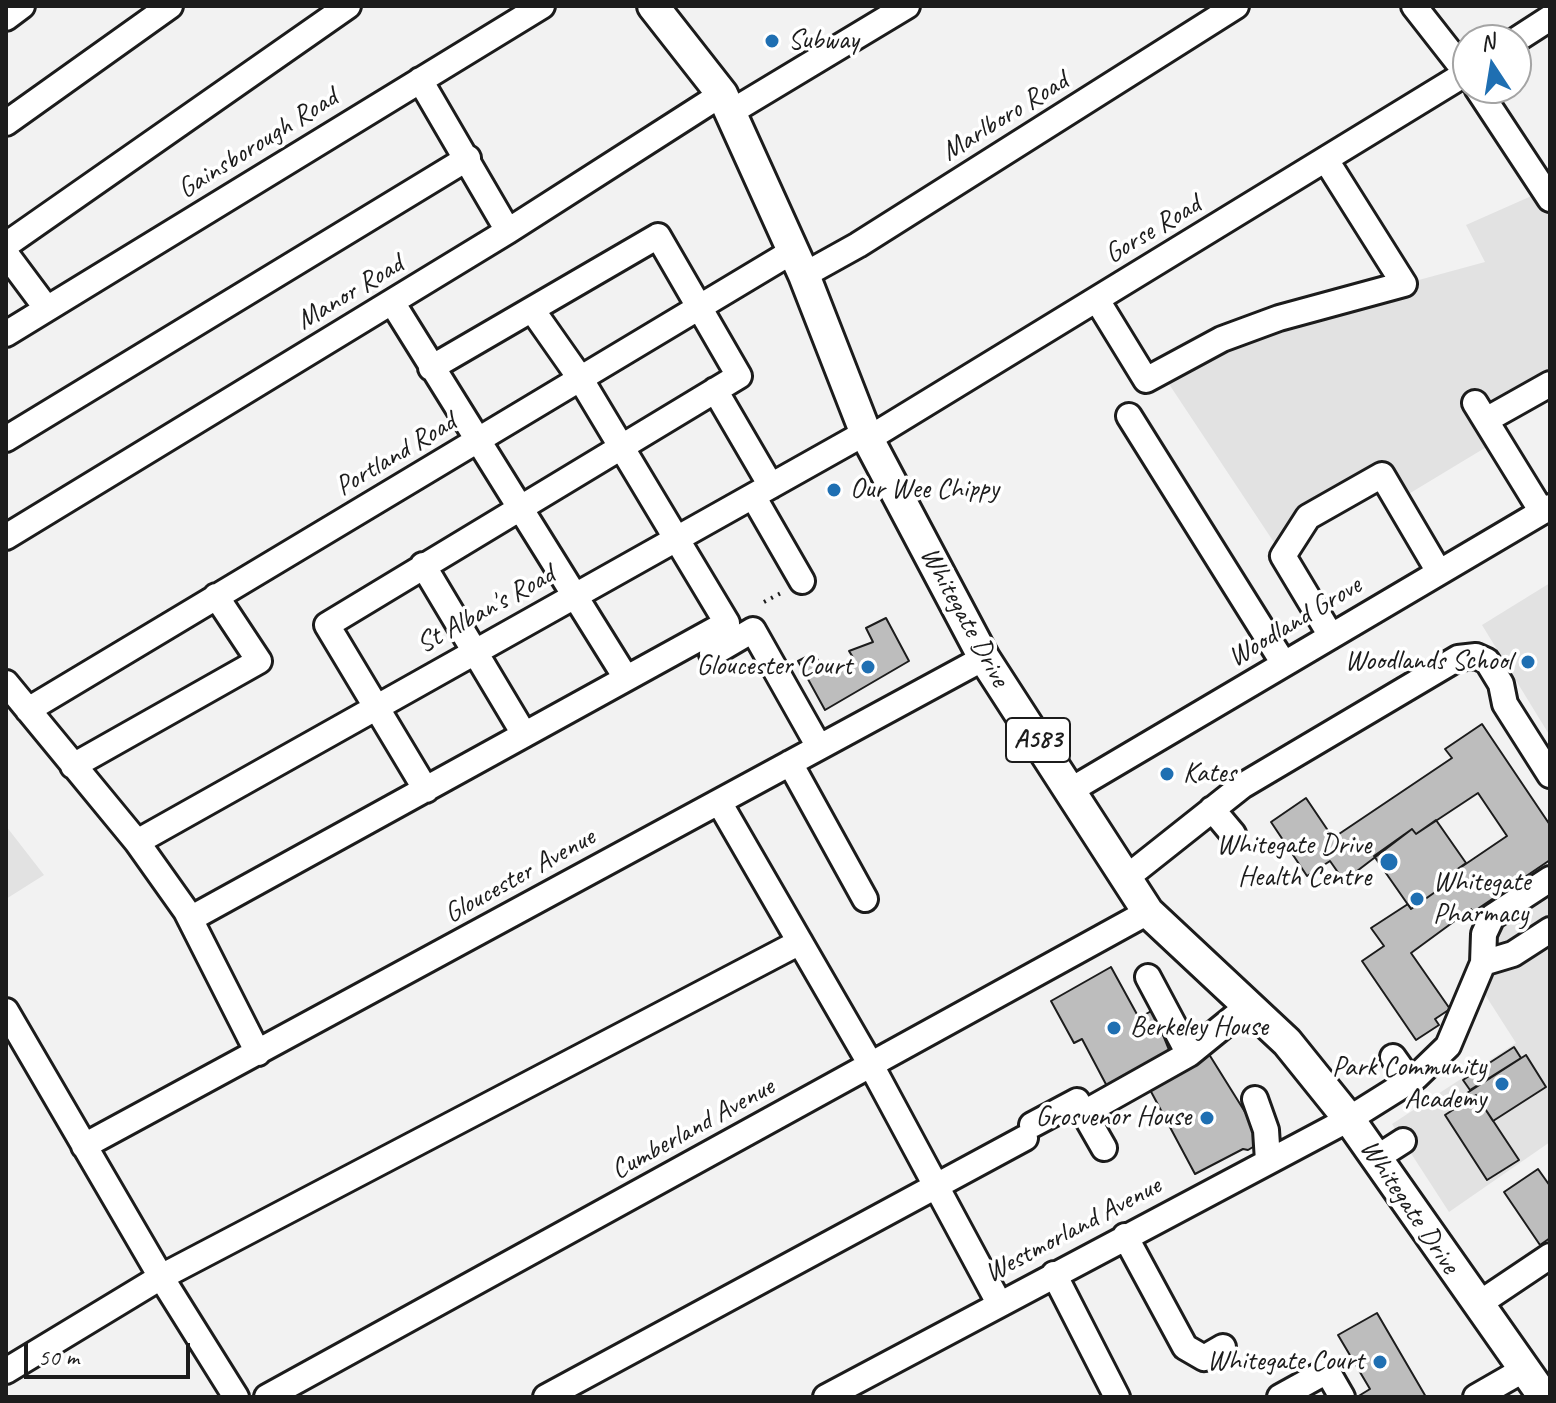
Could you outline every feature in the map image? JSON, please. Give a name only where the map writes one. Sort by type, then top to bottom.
[{"type":"main road","name":"Whitegate Drive","points":[[653,6],[726,103],[798,263],[866,436],[984,658],[1148,912],[1287,1042],[1349,1119],[1544,1397]]},
{"type":"street","points":[[6,18],[22,6]]},
{"type":"street","points":[[6,123],[170,6]]},
{"type":"street","points":[[6,245],[348,6]]},
{"type":"street","name":"Gainsborough Road","points":[[6,334],[542,6]]},
{"type":"street","name":"Manor Road","points":[[6,537],[508,231],[726,103],[907,6]]},
{"type":"street","name":"Marlboro Road","points":[[798,263],[858,245],[1236,6]]},
{"type":"street","points":[[1414,6],[1452,54]]},
{"type":"street","points":[[1532,30],[1550,18]]},
{"type":"street","points":[[420,80],[508,231]]},
{"type":"street","name":"Gorse Road","points":[[866,436],[1452,87]]},
{"type":"street","points":[[1488,104],[1547,194]]},
{"type":"street","points":[[6,439],[468,158]]},
{"type":"street","points":[[1097,300],[1146,380],[1222,339],[1279,318],[1404,284],[1326,160]]},
{"type":"street","points":[[426,790],[327,625],[739,376],[658,236],[431,368]]},
{"type":"street","points":[[6,254],[47,309]]},
{"type":"street","name":"Portland Road","points":[[28,710],[698,308],[798,263]]},
{"type":"street","points":[[392,302],[626,678]]},
{"type":"street","points":[[190,919],[727,623],[580,378],[533,311]]},
{"type":"street","points":[[1546,509],[1480,412],[1550,384]]},
{"type":"street","points":[[715,390],[802,581]]},
{"type":"street","points":[[1129,416],[1284,664]]},
{"type":"street","name":"St Alban's Road","points":[[137,842],[576,594],[866,436]]},
{"type":"street","points":[[1331,636],[1283,556],[1308,517],[1382,475],[1439,572]]},
{"type":"street","name":"Woodland Grove","points":[[1071,790],[1546,509]]},
{"type":"street","points":[[423,565],[524,734]]},
{"type":"street","points":[[73,766],[259,661],[216,596]]},
{"type":"street","points":[[712,654],[753,630],[819,747]]},
{"type":"street","points":[[1126,878],[1242,786],[1366,723],[1411,696],[1458,658],[1476,656],[1487,661],[1501,684],[1505,704],[1550,775]]},
{"type":"street","name":"Gloucester Avenue","points":[[84,1146],[984,658]]},
{"type":"street","points":[[6,683],[137,842],[190,919],[258,1053]]},
{"type":"street","points":[[790,763],[865,899]]},
{"type":"street","points":[[719,802],[871,1065],[999,1303]]},
{"type":"street","points":[[1212,809],[1233,834]]},
{"type":"street","name":"Westmorland Avenue","points":[[826,1397],[1349,1119],[1410,1081],[1448,1046],[1492,917],[1550,879]]},
{"type":"street","name":"Cumberland Avenue","points":[[267,1397],[1148,912]]},
{"type":"street","points":[[1480,955],[1513,954],[1550,930]]},
{"type":"street","points":[[6,1371],[161,1277],[800,942]]},
{"type":"street","points":[[1148,977],[1189,1054]]},
{"type":"street","points":[[1084,1113],[1189,1054],[1248,1006]]},
{"type":"street","points":[[6,1011],[161,1277],[236,1397]]},
{"type":"street","points":[[1393,1057],[1410,1081]]},
{"type":"street","points":[[1255,1099],[1266,1130],[1268,1161]]},
{"type":"street","points":[[546,1397],[936,1186],[1077,1101],[1104,1148]]},
{"type":"street","points":[[1375,1159],[1403,1141]]},
{"type":"street","points":[[1125,1236],[1185,1347],[1204,1358],[1223,1347]]},
{"type":"street","points":[[1477,1305],[1550,1256]]},
{"type":"street","points":[[1054,1274],[1117,1397]]},
{"type":"street","points":[[1476,1397],[1523,1370]]},
{"type":"street","points":[[1280,1397],[1327,1371],[1342,1397]]},
{"type":"shaded area","points":[[1545,190],[1550,199],[1550,384],[1486,420],[1498,440],[1397,501],[1382,476],[1308,517],[1283,556],[1161,372],[1279,318],[1485,262],[1466,225]]},
{"type":"shaded area","name":"Woodlands School","points":[[1550,583],[1550,736],[1482,625]]},
{"type":"shaded area","points":[[6,826],[44,875],[6,899]]},
{"type":"shaded area","name":"Park Community Academy","points":[[1550,894],[1550,1142],[1449,1212],[1392,1124],[1516,1043],[1484,993],[1491,977],[1500,925]]},
{"type":"building","name":"Gloucester Court","points":[[886,618],[909,661],[825,710],[798,661],[814,653],[826,674],[854,659],[849,651],[873,642],[866,628]]},
{"type":"building","points":[[1482,724],[1550,825],[1550,860],[1473,912],[1471,909],[1411,953],[1450,1009],[1435,1019],[1439,1025],[1416,1040],[1362,961],[1384,946],[1371,928],[1408,904],[1411,909],[1448,883],[1445,878],[1507,836],[1478,793],[1416,834],[1412,829],[1344,881],[1330,861],[1307,876],[1271,822],[1306,798],[1333,838],[1452,758],[1445,749]]},
{"type":"building","points":[[1436,820],[1466,863],[1445,878],[1448,883],[1411,909],[1374,856],[1412,829],[1416,834]]},
{"type":"building","name":"Berkeley House","points":[[1111,967],[1139,1018],[1153,1010],[1169,1050],[1166,1057],[1109,1090],[1082,1039],[1074,1043],[1051,1001]]},
{"type":"building","points":[[1514,1047],[1521,1058],[1470,1090],[1463,1080]]},
{"type":"building","name":"Grosvenor House","points":[[1207,1051],[1260,1136],[1258,1144],[1248,1150],[1243,1149],[1195,1174],[1148,1086]]},
{"type":"building","points":[[1526,1055],[1546,1087],[1493,1121],[1476,1095],[1471,1098],[1467,1093]]},
{"type":"building","points":[[1476,1095],[1519,1160],[1487,1180],[1445,1115]]},
{"type":"building","points":[[1538,1169],[1550,1186],[1550,1238],[1540,1245],[1504,1192]]},
{"type":"building","name":"Whitegate Court","points":[[1377,1313],[1426,1397],[1357,1397],[1370,1389],[1338,1335]]},
{"type":"place","name":"Subway","points":[[772,41]]},
{"type":"place","name":"Our Wee Chippy","points":[[834,490]]},
{"type":"place","name":"Woodlands School","points":[[1528,662]]},
{"type":"place","name":"Gloucester Court","points":[[868,667]]},
{"type":"place","name":"Kates","points":[[1167,774]]},
{"type":"place","name":"Whitegate Drive Health Centre","points":[[1389,862]]},
{"type":"place","name":"Whitegate Pharmacy","points":[[1417,899]]},
{"type":"place","name":"Berkeley House","points":[[1114,1028]]},
{"type":"place","name":"Park Community Academy","points":[[1502,1084]]},
{"type":"place","name":"Grosvenor House","points":[[1207,1118]]},
{"type":"place","name":"Whitegate Court","points":[[1380,1362]]}]
